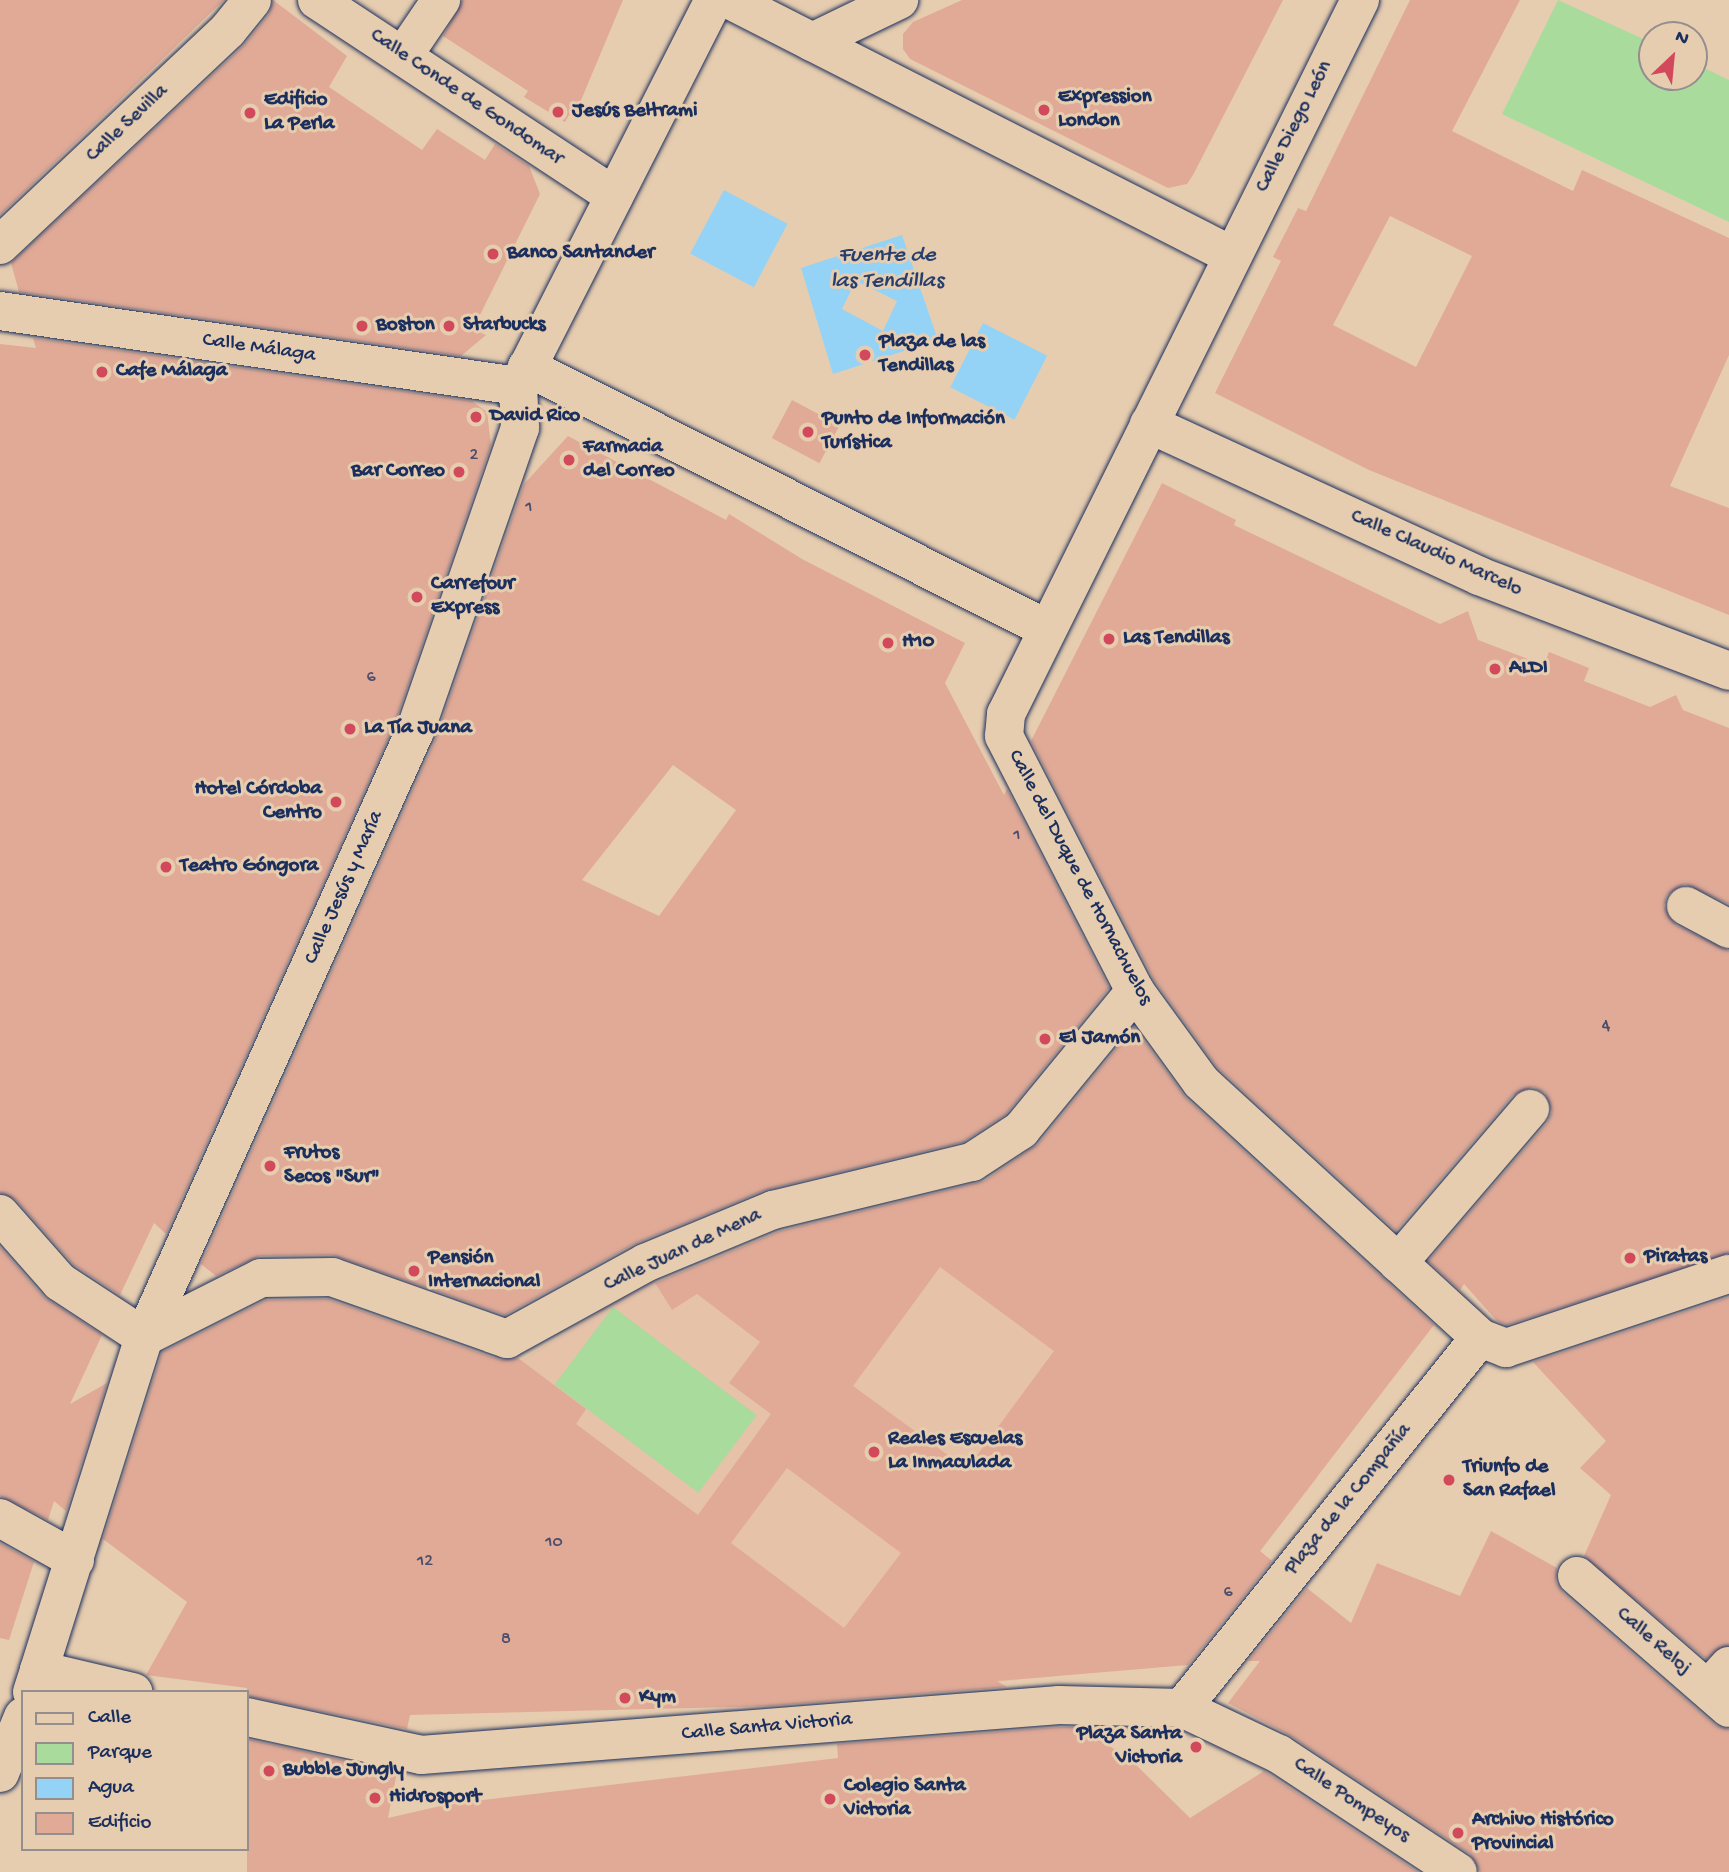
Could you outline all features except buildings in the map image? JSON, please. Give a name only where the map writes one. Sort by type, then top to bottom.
[{"type":"street","name":"Calle Sevilla","points":[[0,245],[228,30],[252,0]]},
{"type":"street","name":"Calle Conde de Gondomar","points":[[317,0],[614,196]]},
{"type":"street","points":[[403,55],[441,0]]},
{"type":"street","points":[[714,0],[522,376],[1047,629]]},
{"type":"street","points":[[730,0],[1231,255],[1149,424]]},
{"type":"street","points":[[812,42],[900,0]]},
{"type":"street","name":"Calle Diego León","points":[[1231,255],[1360,0]]},
{"type":"street","name":"Calle Málaga","points":[[0,311],[522,376]]},
{"type":"street","name":"Calle Jesús y María","points":[[35,1681],[144,1337],[415,731],[520,428],[522,376]]},
{"type":"street","name":"Calle del Duque de Hornachuelos","points":[[1149,424],[1006,714],[1004,736],[1135,991],[1201,1082],[1398,1263],[1493,1343]]},
{"type":"street","name":"Calle Claudio Marcelo","points":[[1149,424],[1479,576],[1729,671]]},
{"type":"street","points":[[1686,906],[1729,929]]},
{"type":"street","name":"Calle Juan de Mena","points":[[144,1337],[261,1278],[332,1277],[507,1339],[645,1264],[772,1210],[972,1162],[1021,1130],[1135,991]]},
{"type":"street","points":[[1398,1263],[1530,1109]]},
{"type":"street","points":[[0,1214],[60,1282],[144,1337]]},
{"type":"street","points":[[1493,1343],[1729,1274]]},
{"type":"street","name":"Plaza de la Compañía","points":[[1191,1697],[1493,1343]]},
{"type":"street","points":[[0,1518],[75,1560]]},
{"type":"street","name":"Calle Reloj","points":[[1577,1576],[1722,1688]]},
{"type":"street","points":[[35,1681],[115,1690]]},
{"type":"street","name":"Calle Santa Victoria","points":[[248,1717],[409,1754],[1059,1705],[1126,1705],[1191,1697]]},
{"type":"street","name":"Calle Pompeyos","points":[[1191,1697],[1458,1872]]},
{"type":"street","points":[[0,1773],[21,1722]]},
{"type":"shaded area","name":"Reales Escuelas La Inmaculada","points":[[933,1219],[1252,1426],[1318,1477],[1228,1593],[1058,1676],[864,1695],[487,1381],[498,1348],[515,1364],[653,1279],[672,1310],[697,1294],[811,1381]]},
{"type":"green space","points":[[1558,0],[1638,37],[1638,91],[1708,91],[1708,70],[1729,80],[1729,222],[1502,114]]},
{"type":"green space","points":[[613,1307],[757,1415],[698,1493],[555,1384]]},
{"type":"water","points":[[724,190],[788,224],[754,287],[690,254]]},
{"type":"water","name":"Fuente de las Tendillas","points":[[902,235],[938,340],[833,374],[801,268]],"holes":[[[856,281],[897,301],[883,331],[842,309]]]},
{"type":"water","points":[[983,323],[1047,356],[1014,420],[950,387]]},
{"type":"place","name":"Expression London","points":[[1044,110]]},
{"type":"place","name":"Jesús Beltrami","points":[[558,112]]},
{"type":"place","name":"Edificio La Perla","points":[[250,113]]},
{"type":"place","name":"Banco Santander","points":[[493,254]]},
{"type":"place","name":"Boston","points":[[362,326]]},
{"type":"place","name":"Starbucks","points":[[449,326]]},
{"type":"place","name":"Plaza de las Tendillas","points":[[865,355]]},
{"type":"place","name":"Cafe Málaga","points":[[102,372]]},
{"type":"place","name":"David Rico","points":[[476,417]]},
{"type":"place","name":"Punto de Información Turística","points":[[808,432]]},
{"type":"place","name":"Farmacia del Correo","points":[[569,460]]},
{"type":"place","name":"Bar Correo","points":[[459,472]]},
{"type":"place","name":"Carrefour Express","points":[[417,597]]},
{"type":"place","name":"Las Tendillas","points":[[1109,639]]},
{"type":"place","name":"H10","points":[[888,643]]},
{"type":"place","name":"ALDI","points":[[1495,669]]},
{"type":"place","name":"La Tía Juana","points":[[350,729]]},
{"type":"place","name":"Hotel Córdoba Centro","points":[[336,802]]},
{"type":"place","name":"Teatro Góngora","points":[[166,867]]},
{"type":"place","name":"El Jamón","points":[[1045,1039]]},
{"type":"place","name":"Frutos Secos \"Sur\"","points":[[270,1166]]},
{"type":"place","name":"Piratas","points":[[1630,1258]]},
{"type":"place","name":"Pensión Internacional","points":[[414,1271]]},
{"type":"place","name":"Reales Escuelas La Inmaculada","points":[[874,1452]]},
{"type":"place","name":"Triunfo de San Rafael","points":[[1449,1480]]},
{"type":"place","name":"Kym","points":[[625,1698]]},
{"type":"place","name":"Plaza Santa Victoria","points":[[1196,1747]]},
{"type":"place","name":"Bubble Jungly","points":[[269,1771]]},
{"type":"place","name":"Hidrosport","points":[[375,1798]]},
{"type":"place","name":"Colegio Santa Victoria","points":[[830,1799]]},
{"type":"place","name":"Archivo Histórico Provincial","points":[[1458,1833]]}]
